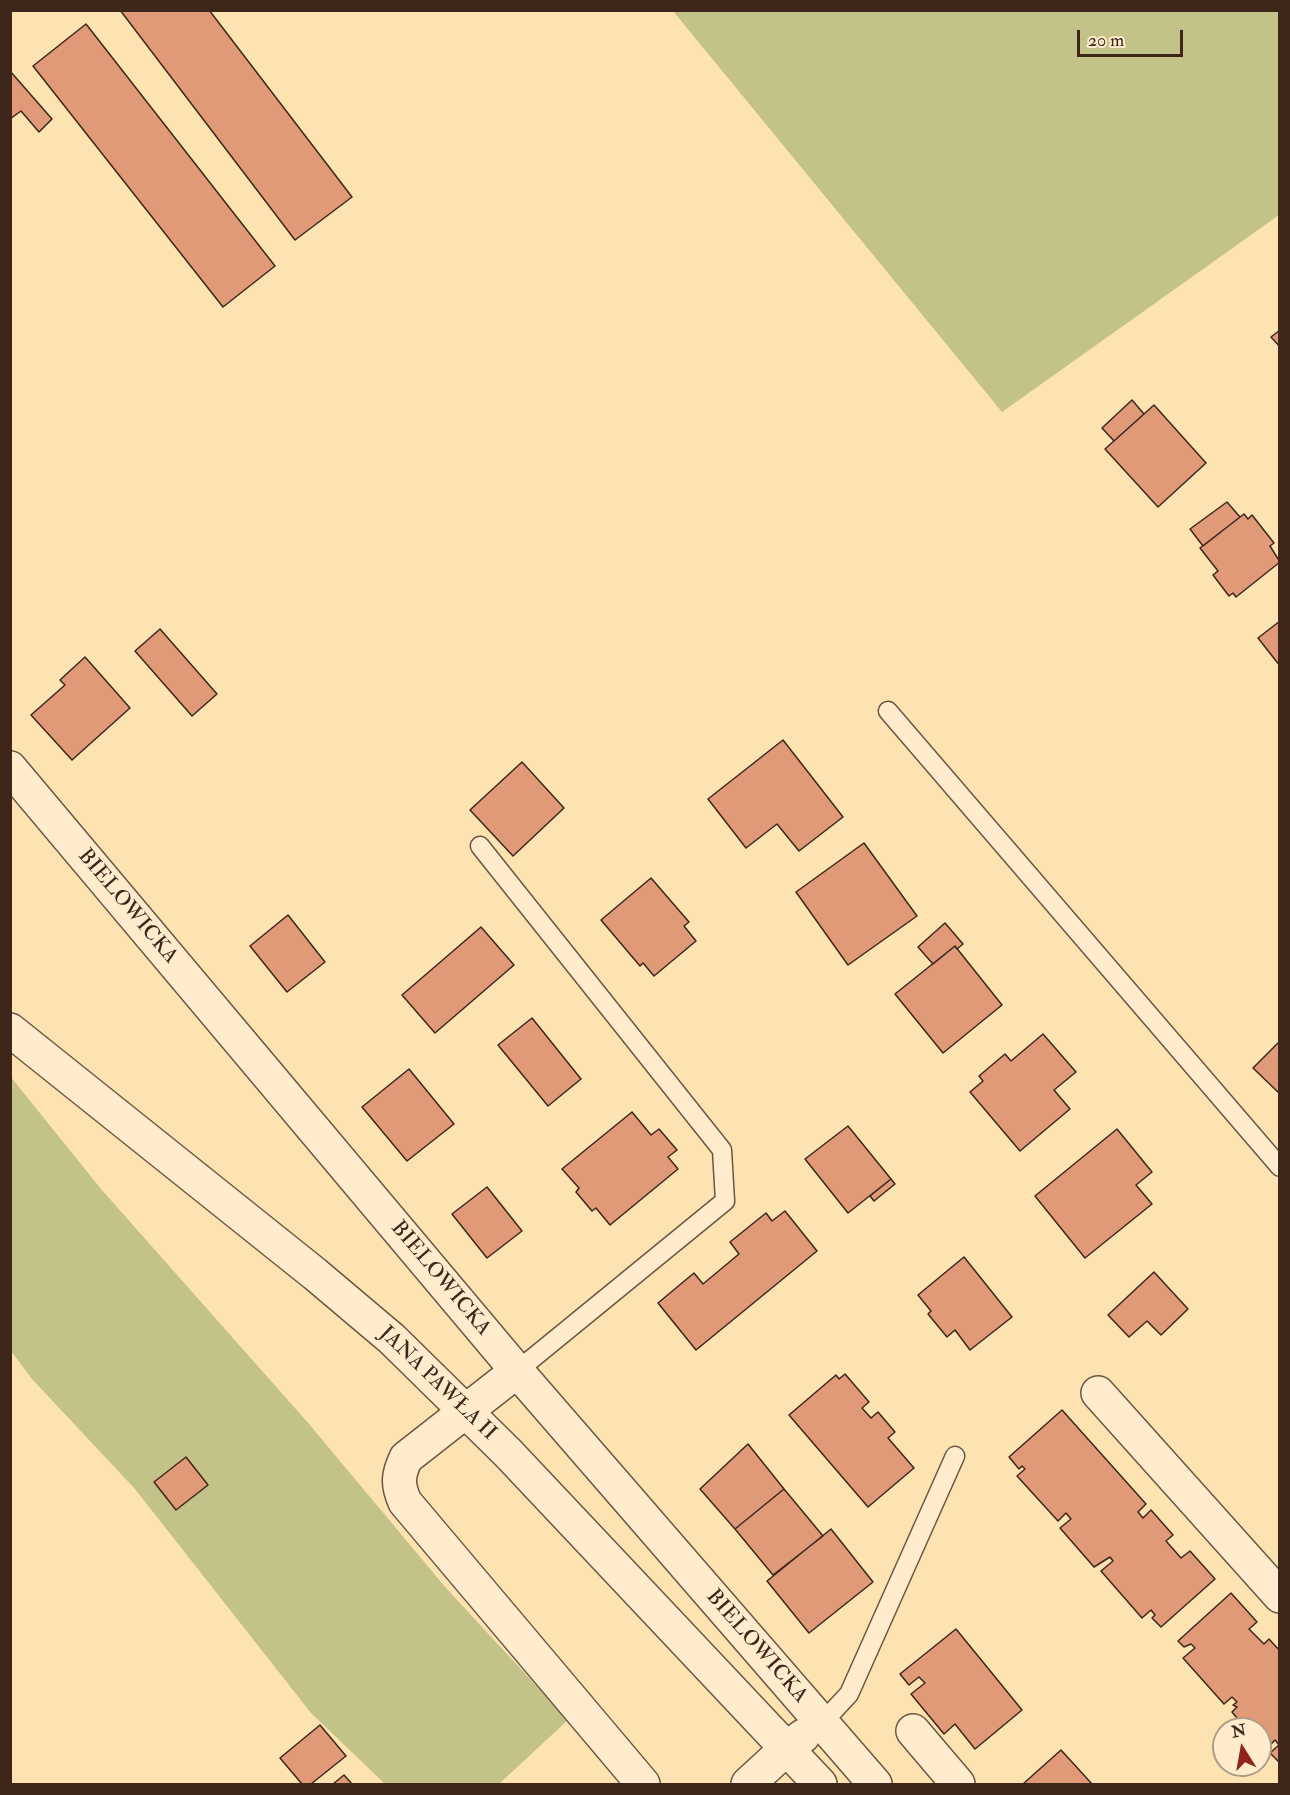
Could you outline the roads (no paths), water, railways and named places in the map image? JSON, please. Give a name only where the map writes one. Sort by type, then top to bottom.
[{"type":"street","name":"BIELOWICKA","points":[[10,768],[517,1371],[875,1785]]},
{"type":"street","name":"JANA PAWŁA II","points":[[10,1030],[315,1274],[392,1339],[468,1411],[820,1785]]},
{"type":"street","points":[[517,1371],[406,1458],[399,1473],[398,1488],[405,1502],[486,1601],[643,1785]]},
{"type":"street","points":[[1098,1393],[1280,1596]]},
{"type":"street","points":[[748,1785],[786,1749],[822,1723]]},
{"type":"street","points":[[913,1731],[958,1785]]},
{"type":"lane","points":[[888,711],[1280,1167]]},
{"type":"lane","points":[[480,846],[722,1150],[725,1201],[517,1371]]},
{"type":"lane","points":[[822,1723],[849,1694],[955,1456]]}]
